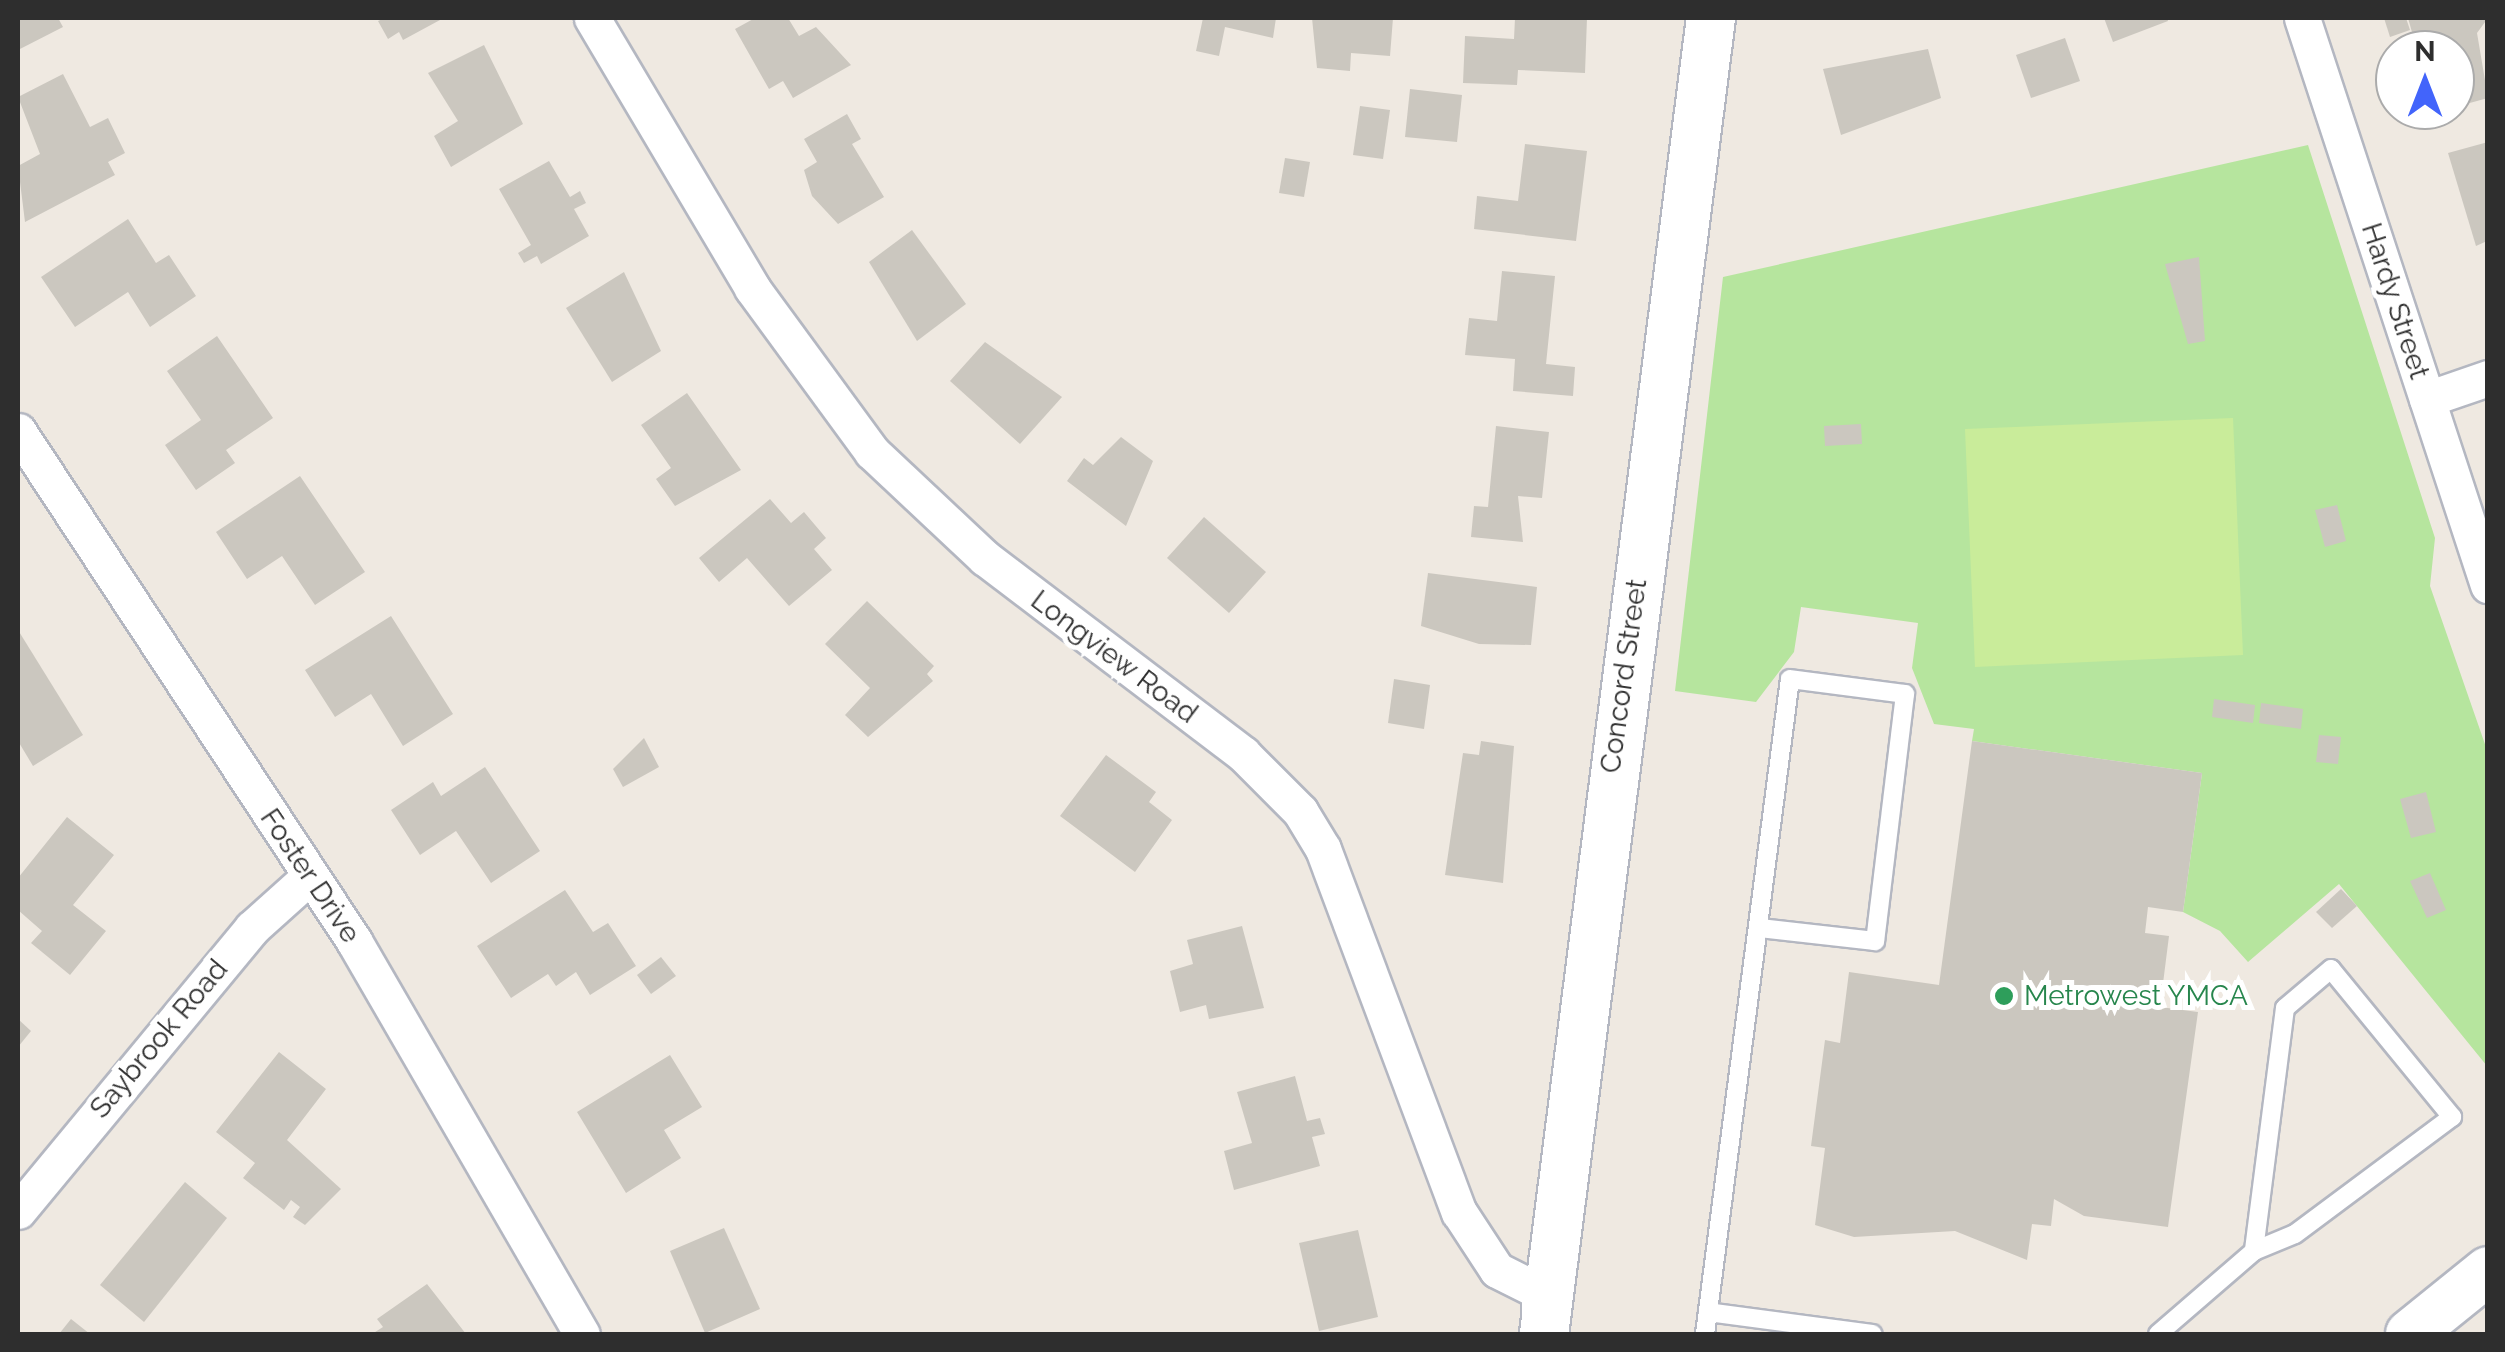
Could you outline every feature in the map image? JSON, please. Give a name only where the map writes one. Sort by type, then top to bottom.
[{"type":"main road","name":"Concord Street","points":[[1542,1334],[1711,18]]},
{"type":"main road","points":[[2410,1334],[2488,1271]]},
{"type":"street","name":"Longview Road","points":[[592,18],[752,288],[872,452],[985,558],[1243,754],[1300,810],[1329,863],[1458,1212],[1497,1270],[1540,1291],[1542,1334]]},
{"type":"street","name":"Hardy Street","points":[[2302,18],[2488,585]]},
{"type":"street","points":[[2427,399],[2488,378]]},
{"type":"street","name":"Foster Drive","points":[[18,431],[310,876],[526,1224],[582,1334]]},
{"type":"street","name":"Saybrook Road","points":[[18,1210],[252,928],[310,876]]},
{"type":"lane","points":[[1705,1334],[1790,679],[1905,694],[1875,941],[1760,928]]},
{"type":"lane","points":[[2158,1334],[2254,1252],[2294,1234],[2452,1117],[2331,969],[2285,1008],[2254,1252]]},
{"type":"lane","points":[[1708,1312],[1873,1334]]},
{"type":"green space","points":[[2308,145],[2435,538],[2430,586],[2487,750],[2487,1066],[2339,884],[2248,962],[2220,931],[2183,912],[2202,773],[1972,741],[1974,729],[1934,724],[1912,668],[1918,623],[1801,607],[1794,652],[1756,702],[1675,691],[1723,277]]},
{"type":"green space","points":[[2233,418],[2243,655],[1975,667],[1965,429]]},
{"type":"building","points":[[18,18],[58,18],[63,27],[18,50]]},
{"type":"building","points":[[755,18],[788,18],[799,36],[816,27],[851,65],[793,98],[783,81],[769,89],[735,29]]},
{"type":"building","points":[[1203,18],[1276,18],[1273,38],[1225,27],[1219,56],[1196,51]]},
{"type":"building","points":[[1312,18],[1393,18],[1390,56],[1351,53],[1350,71],[1317,68]]},
{"type":"building","points":[[1515,18],[1587,18],[1585,73],[1518,70],[1517,85],[1463,83],[1465,36],[1514,39]]},
{"type":"building","points":[[2104,18],[2167,18],[2168,21],[2113,42]]},
{"type":"building","points":[[2384,18],[2406,18],[2410,30],[2388,30]]},
{"type":"building","points":[[2408,18],[2488,18],[2477,33],[2488,98],[2475,102],[2475,30],[2411,30]]},
{"type":"building","points":[[440,20],[403,40],[399,32],[388,39],[378,21]]},
{"type":"building","points":[[2065,38],[2080,81],[2031,98],[2016,55]]},
{"type":"building","points":[[484,45],[523,124],[451,167],[434,136],[458,121],[428,73]]},
{"type":"building","points":[[1928,49],[1941,98],[1841,135],[1823,69]]},
{"type":"building","points":[[63,74],[90,127],[108,118],[125,153],[108,162],[115,175],[25,222],[18,166],[40,154],[18,97]]},
{"type":"building","points":[[1410,89],[1462,95],[1457,142],[1405,137]]},
{"type":"building","points":[[1360,106],[1390,110],[1383,159],[1353,155]]},
{"type":"building","points":[[847,114],[861,139],[852,144],[884,197],[838,224],[812,196],[804,170],[817,162],[804,139]]},
{"type":"building","points":[[2488,142],[2487,241],[2476,246],[2448,153]]},
{"type":"building","points":[[1525,144],[1587,151],[1576,241],[1474,229],[1477,196],[1518,201]]},
{"type":"building","points":[[1285,158],[1310,162],[1304,197],[1279,193]]},
{"type":"building","points":[[549,161],[570,197],[580,191],[586,203],[574,209],[589,236],[541,264],[537,256],[524,263],[518,253],[531,245],[499,189]]},
{"type":"building","points":[[128,219],[156,263],[169,255],[196,296],[150,327],[128,292],[75,327],[41,277]]},
{"type":"building","points":[[912,230],[966,304],[917,341],[869,262]]},
{"type":"building","points":[[2199,257],[2205,341],[2188,344],[2165,264]]},
{"type":"building","points":[[1502,271],[1555,276],[1546,364],[1575,367],[1573,396],[1513,391],[1515,359],[1465,355],[1469,318],[1497,321]]},
{"type":"building","points":[[624,272],[661,351],[612,382],[566,308]]},
{"type":"building","points":[[217,336],[273,418],[226,450],[235,463],[196,490],[165,445],[201,420],[167,371]]},
{"type":"building","points":[[985,342],[1062,397],[1020,444],[950,381]]},
{"type":"building","points":[[687,393],[741,470],[675,506],[656,479],[671,468],[641,425]]},
{"type":"building","points":[[1861,424],[1862,444],[1825,446],[1824,426]]},
{"type":"building","points":[[1496,426],[1549,432],[1542,498],[1518,496],[1523,542],[1471,537],[1474,506],[1488,507]]},
{"type":"building","points":[[1121,437],[1153,461],[1126,526],[1067,481],[1084,458],[1093,465]]},
{"type":"building","points":[[300,476],[365,572],[315,605],[282,556],[247,579],[216,532]]},
{"type":"building","points":[[770,499],[791,523],[804,512],[826,538],[814,549],[832,570],[789,606],[747,558],[719,582],[699,558]]},
{"type":"building","points":[[2337,505],[2346,541],[2325,547],[2315,510]]},
{"type":"building","points":[[1204,517],[1266,572],[1229,613],[1167,558]]},
{"type":"building","points":[[1428,573],[1537,587],[1531,645],[1479,644],[1421,626]]},
{"type":"building","points":[[867,601],[934,666],[927,674],[933,681],[868,737],[845,715],[870,688],[825,644]]},
{"type":"building","points":[[391,616],[453,714],[403,746],[371,694],[335,717],[305,670]]},
{"type":"building","points":[[18,630],[83,735],[33,766],[18,741]]},
{"type":"building","points":[[1394,679],[1430,685],[1424,729],[1388,723]]},
{"type":"building","points":[[2214,699],[2255,705],[2253,723],[2212,717]]},
{"type":"building","points":[[2261,703],[2303,709],[2301,729],[2259,723]]},
{"type":"building","points":[[2319,735],[2341,737],[2338,764],[2316,762]]},
{"type":"building","points":[[644,738],[659,767],[623,787],[613,769]]},
{"type":"building","points":[[1481,741],[1514,746],[1503,883],[1445,875],[1463,753],[1479,755]]},
{"type":"building","name":"Metrowest YMCA","points":[[1972,741],[2202,773],[2183,912],[2148,907],[2145,933],[2169,936],[2160,1007],[2198,1012],[2168,1227],[2084,1216],[2054,1199],[2051,1226],[2032,1224],[2027,1260],[1955,1231],[1854,1237],[1815,1225],[1825,1148],[1811,1146],[1825,1040],[1840,1043],[1849,972],[1939,985]]},
{"type":"building","points":[[1106,755],[1156,792],[1149,802],[1172,820],[1135,872],[1060,816]]},
{"type":"building","points":[[485,767],[540,851],[491,883],[456,831],[420,855],[391,810],[433,782],[441,796]]},
{"type":"building","points":[[2426,792],[2436,832],[2411,838],[2400,799]]},
{"type":"building","points":[[67,817],[114,855],[73,905],[106,931],[70,975],[31,943],[42,931],[18,910],[18,878]]},
{"type":"building","points":[[2430,873],[2446,910],[2427,918],[2410,881]]},
{"type":"building","points":[[2341,889],[2357,906],[2332,928],[2316,912]]},
{"type":"building","points":[[565,890],[593,932],[608,923],[636,966],[590,995],[576,972],[556,986],[548,974],[511,998],[477,946]]},
{"type":"building","points":[[1242,926],[1264,1008],[1209,1019],[1206,1005],[1180,1012],[1170,971],[1193,964],[1187,940]]},
{"type":"building","points":[[661,957],[676,976],[651,994],[637,975]]},
{"type":"building","points":[[18,1019],[31,1031],[18,1047]]},
{"type":"building","points":[[279,1052],[326,1089],[287,1140],[341,1189],[305,1225],[293,1217],[300,1207],[291,1200],[284,1210],[243,1178],[255,1163],[216,1132]]},
{"type":"building","points":[[670,1055],[702,1107],[664,1130],[681,1158],[626,1193],[577,1112]]},
{"type":"building","points":[[1295,1076],[1307,1121],[1320,1118],[1325,1134],[1312,1137],[1320,1166],[1234,1190],[1224,1151],[1252,1143],[1237,1092]]},
{"type":"building","points":[[185,1182],[227,1218],[144,1322],[100,1285]]},
{"type":"building","points":[[724,1228],[760,1309],[705,1333],[670,1251]]},
{"type":"building","points":[[1358,1230],[1378,1317],[1319,1331],[1299,1243]]},
{"type":"building","points":[[427,1284],[466,1334],[372,1334],[383,1327],[377,1319]]},
{"type":"building","points":[[71,1319],[90,1334],[59,1334]]},
{"type":"place","name":"Metrowest YMCA","points":[[2004,996]]}]
